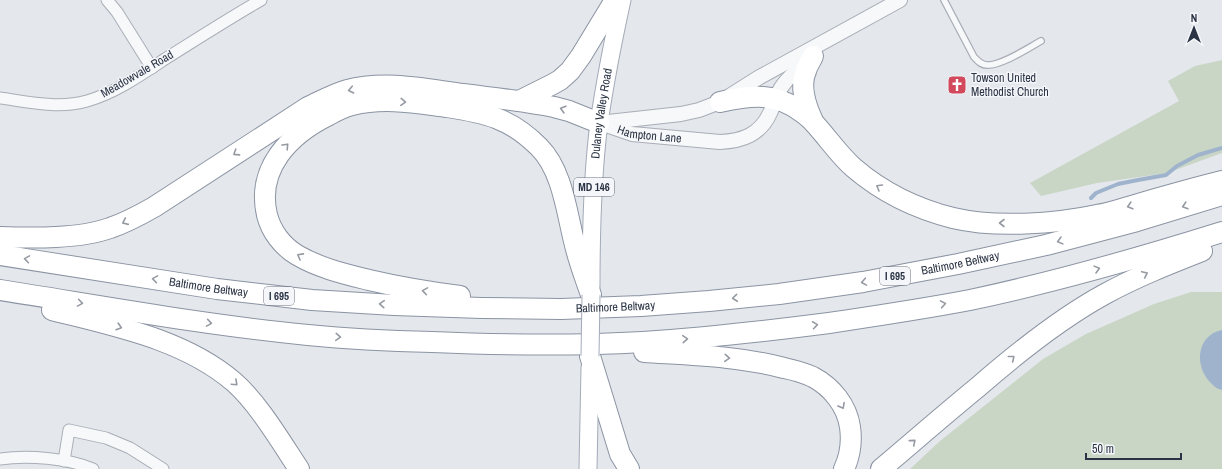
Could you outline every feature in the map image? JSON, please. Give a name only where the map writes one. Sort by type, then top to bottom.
[{"type":"highway","points":[[519,101],[549,87],[570,71],[581,56],[615,0]]},
{"type":"highway","points":[[813,56],[806,71],[804,80],[806,104],[813,121]]},
{"type":"highway","points":[[0,237],[22,238],[87,234],[109,229],[154,207],[308,107],[328,97],[348,90],[391,85],[416,87],[554,107],[599,123]]},
{"type":"highway","points":[[720,102],[742,97],[760,96],[775,98],[794,106],[813,121],[853,167],[875,184],[924,210],[954,218],[984,223],[1061,221],[1097,215],[1222,181]]},
{"type":"highway","points":[[560,309],[424,291],[353,276],[318,266],[296,254],[281,242],[273,231],[264,204],[268,176],[273,163],[282,149],[315,121],[352,105],[388,100],[411,102],[478,112],[500,119],[513,126],[540,148],[549,160],[562,189],[584,251],[591,295]]},
{"type":"highway","name":"Baltimore Beltway","points":[[0,255],[217,289],[312,300],[401,305],[560,309],[641,306],[779,294],[863,282],[958,264],[1046,245],[1137,221],[1222,194]]},
{"type":"highway","points":[[0,290],[213,323],[309,335],[392,341],[483,344],[562,345],[642,342],[783,329],[882,315],[968,300],[1055,280],[1150,255],[1222,232]]},
{"type":"highway","points":[[881,469],[1033,341],[1070,316],[1104,295],[1149,272],[1222,243]]},
{"type":"highway","points":[[0,296],[133,332],[177,347],[200,358],[234,382],[250,400],[300,469]]},
{"type":"highway","points":[[562,345],[737,359],[773,365],[813,378],[826,386],[837,396],[845,409],[851,435],[850,450],[844,469]]},
{"type":"highway","points":[[590,356],[597,404],[620,454],[629,469]]},
{"type":"main road","name":"Dulaney Valley Road","points":[[584,251],[595,173],[599,123],[611,52],[622,0]]},
{"type":"main road","points":[[590,356],[591,295]]},
{"type":"main road","points":[[588,469],[597,404]]},
{"type":"street","points":[[107,0],[117,12],[152,68]]},
{"type":"street","name":"Meadowvale Road","points":[[0,98],[41,104],[66,104],[87,101],[111,92],[152,68],[232,16],[261,0]]},
{"type":"street","name":"Hampton Lane","points":[[599,123],[681,114],[699,110],[720,102],[758,78],[900,0]]},
{"type":"street","name":"Hampton Lane","points":[[599,123],[632,134],[720,142],[744,139],[754,134],[763,125],[770,114],[775,98],[783,85],[794,73],[813,56],[850,28]]},
{"type":"street","points":[[64,460],[69,430],[112,440],[130,448],[163,469]]},
{"type":"street","points":[[0,459],[33,458],[64,460],[93,469]]},
{"type":"lane","points":[[944,0],[974,57],[981,64],[987,65],[1002,62],[1041,41]]},
{"type":"green space","points":[[1222,60],[1222,153],[1167,173],[1097,183],[1041,196],[1030,183],[1179,101],[1168,81],[1195,66]]},
{"type":"green space","points":[[1191,292],[1222,292],[1222,469],[910,469],[940,441],[1043,359],[1086,334],[1154,304]]},
{"type":"water","points":[[1222,330],[1222,390],[1215,387],[1206,376],[1200,361],[1200,352],[1207,338],[1213,333]]},
{"type":"waterway","points":[[1091,198],[1096,193],[1118,184],[1166,175],[1177,166],[1198,155],[1222,148]]},
{"type":"place","name":"Towson United Methodist Church","points":[[957,85]]}]
